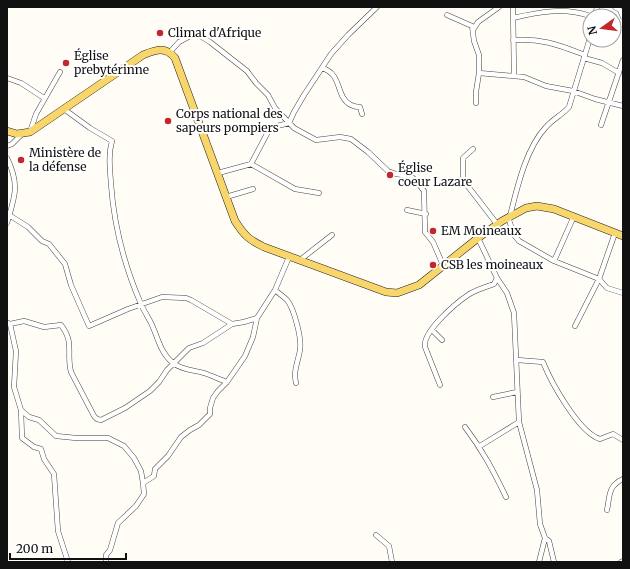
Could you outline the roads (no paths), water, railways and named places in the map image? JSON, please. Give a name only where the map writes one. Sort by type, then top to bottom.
[{"type":"main road","points":[[7,131],[13,134],[30,132],[143,55],[159,49],[170,52],[175,58],[235,221],[243,234],[252,241],[264,247],[386,292],[397,293],[418,285],[497,224],[509,216],[526,208],[537,206],[554,209],[623,236]]},
{"type":"street","points":[[289,123],[294,112],[332,54],[377,7]]},
{"type":"street","points":[[473,30],[478,22],[499,7]]},
{"type":"street","points":[[513,7],[514,75]]},
{"type":"street","points":[[615,7],[620,10],[623,17]]},
{"type":"street","points":[[513,18],[550,11],[582,13]]},
{"type":"street","points":[[447,15],[472,26],[474,41],[479,55],[476,103]]},
{"type":"street","points":[[170,52],[179,42],[197,34],[210,42],[247,71],[268,95],[275,108],[294,128],[316,140],[340,137],[351,139],[368,152],[388,171],[413,178],[424,191],[426,232],[434,242],[443,265]]},
{"type":"street","points":[[513,40],[527,39],[554,43],[602,63],[619,73]]},
{"type":"street","points":[[587,48],[569,107],[563,114],[546,127],[537,140],[522,174],[509,216],[514,235],[519,241],[554,261],[599,279],[607,288],[623,293]]},
{"type":"street","points":[[601,125],[623,60]]},
{"type":"street","points":[[322,68],[331,74],[338,82],[340,92],[346,101],[351,105],[360,107],[362,114]]},
{"type":"street","points":[[30,132],[36,114],[44,98],[60,72]]},
{"type":"street","points":[[479,74],[514,75],[524,77],[546,86],[574,91],[609,103],[623,106]]},
{"type":"street","points":[[7,78],[20,83],[44,98]]},
{"type":"street","points":[[64,109],[90,128],[112,141],[110,149],[110,165],[113,209],[118,234],[127,269],[142,305],[152,323],[163,352],[173,363],[185,370],[204,374],[227,382]]},
{"type":"street","points":[[251,164],[269,130],[289,123]]},
{"type":"street","points":[[7,146],[12,144],[22,134]]},
{"type":"street","points":[[473,149],[463,158],[463,180],[497,224]]},
{"type":"street","points":[[7,158],[15,182],[16,190],[12,210],[7,223]]},
{"type":"street","points":[[218,173],[251,164],[295,189],[319,193]]},
{"type":"street","points":[[226,197],[253,189]]},
{"type":"street","points":[[407,210],[426,214]]},
{"type":"street","points":[[9,215],[28,227],[42,241],[50,244],[65,264],[71,285],[89,326],[162,297],[186,298],[232,324]]},
{"type":"street","points":[[554,261],[574,216]]},
{"type":"street","points":[[575,326],[599,279],[615,233]]},
{"type":"street","points":[[300,260],[332,235]]},
{"type":"street","points":[[478,238],[497,278],[507,293],[514,313],[519,422],[537,490],[540,524],[545,538],[549,541],[554,562]]},
{"type":"street","points":[[143,483],[154,476],[155,469],[168,456],[181,437],[199,425],[210,414],[211,402],[245,356],[253,337],[257,318],[274,290],[289,257]]},
{"type":"street","points":[[440,385],[424,343],[426,337],[437,323],[454,306],[469,294],[494,284],[497,278]]},
{"type":"street","points":[[274,290],[287,300],[299,330],[300,349],[294,376],[296,383]]},
{"type":"street","points":[[68,562],[58,532],[54,474],[44,459],[41,449],[34,447],[22,438],[21,410],[14,387],[16,351],[8,323],[24,321],[44,327],[61,325],[69,338],[71,372],[94,416],[101,420],[125,408],[144,396],[159,382],[173,363],[189,348],[203,343],[232,324],[257,318]]},
{"type":"street","points":[[432,330],[442,340]]},
{"type":"street","points":[[517,360],[543,362],[565,404],[591,435],[600,439],[613,434],[623,440]]},
{"type":"street","points":[[493,397],[517,392]]},
{"type":"street","points":[[21,410],[29,417],[39,420],[56,436],[76,438],[108,438],[124,446],[134,458],[141,471],[144,494],[136,506],[118,523],[110,550],[106,555],[106,562]]},
{"type":"street","points":[[480,446],[519,422]]},
{"type":"street","points":[[465,427],[480,446],[506,497]]},
{"type":"street","points":[[607,510],[611,488],[615,483],[623,479]]},
{"type":"street","points":[[376,535],[389,546],[392,562]]},
{"type":"street","points":[[539,562],[545,538]]},
{"type":"place","name":"Climat d'Afrique","points":[[160,33]]},
{"type":"place","name":"Église prebytérinne","points":[[66,63]]},
{"type":"place","name":"Corps national des sapeurs pompiers","points":[[168,121]]},
{"type":"place","name":"Ministère de la défense","points":[[21,160]]},
{"type":"place","name":"Église coeur Lazare","points":[[390,175]]},
{"type":"place","name":"EM Moineaux","points":[[433,231]]},
{"type":"place","name":"CSB les moineaux","points":[[433,265]]}]
